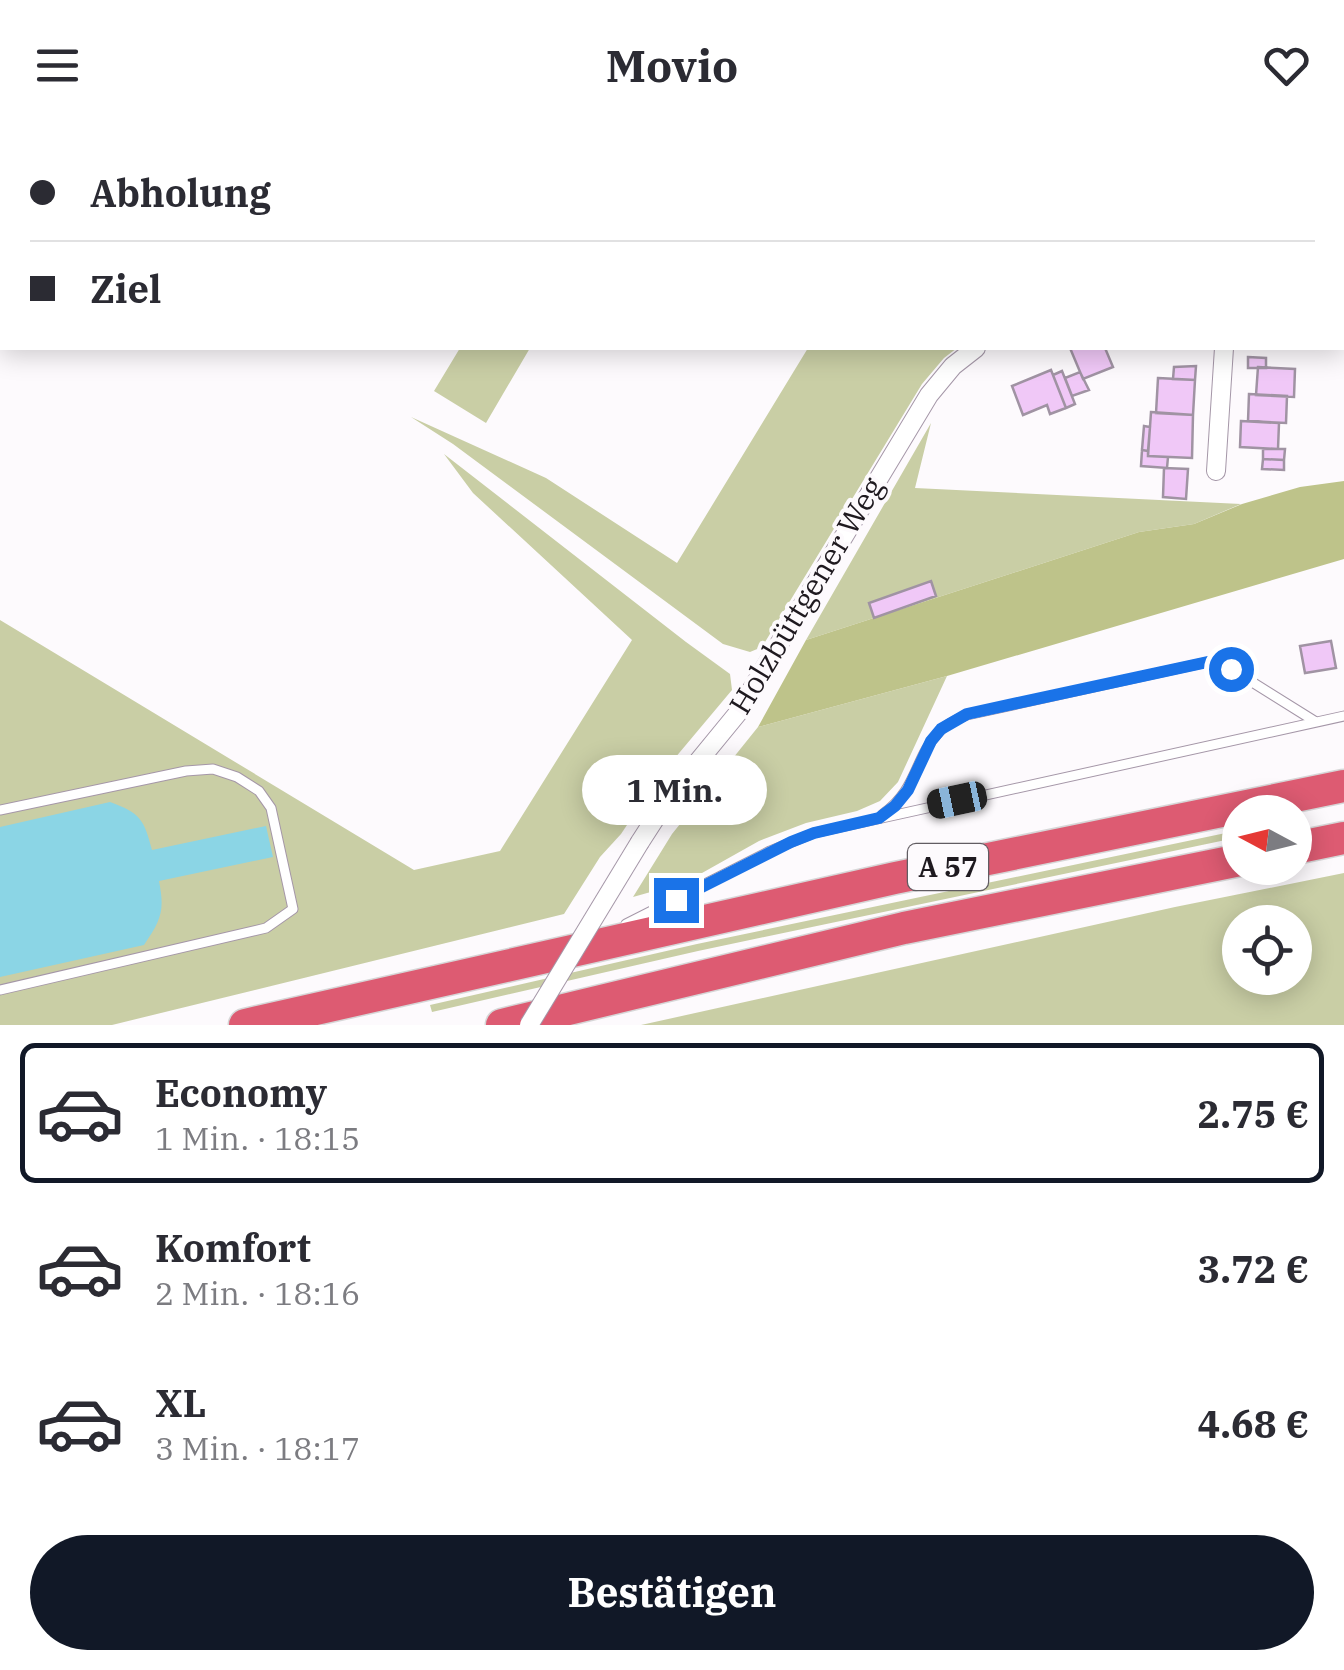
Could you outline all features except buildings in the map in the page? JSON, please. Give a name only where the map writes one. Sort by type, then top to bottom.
[{"type":"highway","name":"A 57","points":[[245,1025],[895,878],[1344,786]]},
{"type":"highway","points":[[1312,845],[1344,838]]},
{"type":"highway","name":"A 57","points":[[502,1025],[904,928],[1222,864]]},
{"type":"street","name":"Holzbüttgener Weg","points":[[529,1025],[669,797],[736,714],[930,395],[953,366],[973,350]]},
{"type":"street","points":[[1216,471],[1224,350]]},
{"type":"lane","points":[[879,818],[908,790],[931,741],[941,729],[967,714],[1217,660],[1316,722]]},
{"type":"lane","points":[[554,954],[644,916],[814,833],[1344,716]]},
{"type":"lane","points":[[0,810],[186,771],[213,769],[237,777],[259,791],[271,808],[294,909],[266,928],[0,990]]},
{"type":"green space","points":[[459,350],[529,350],[486,423],[434,391]]},
{"type":"green space","points":[[807,350],[954,350],[922,384],[762,647],[750,652],[723,644],[411,417],[546,478],[677,563]]},
{"type":"green space","points":[[931,423],[915,488],[1241,504],[1194,524],[1139,532],[806,640]]},
{"type":"green space","points":[[444,454],[730,674],[732,690],[659,777],[564,914],[112,1025],[0,1025],[0,620],[414,870],[500,851],[632,640],[473,493]]},
{"type":"green space","points":[[1344,481],[1344,559],[947,676],[758,727],[806,640],[1139,532],[1194,524],[1242,504],[1300,487]]},
{"type":"green space","points":[[947,676],[898,782],[880,801],[759,841],[686,882],[633,897],[672,834],[758,727]]},
{"type":"green space","points":[[1222,834],[1222,841],[698,951],[432,1012],[430,1005],[697,944]]},
{"type":"green space","points":[[1344,873],[1344,1025],[641,1025],[1175,907],[1284,885],[1312,885],[1312,879]]},
{"type":"water","points":[[110,802],[139,818],[152,850],[266,826],[273,857],[159,881],[160,915],[144,945],[0,977],[0,827]]},
{"type":"route","points":[[676,900],[791,842],[879,818],[908,790],[931,741],[941,729],[967,714],[1217,660],[1231,669]]}]
